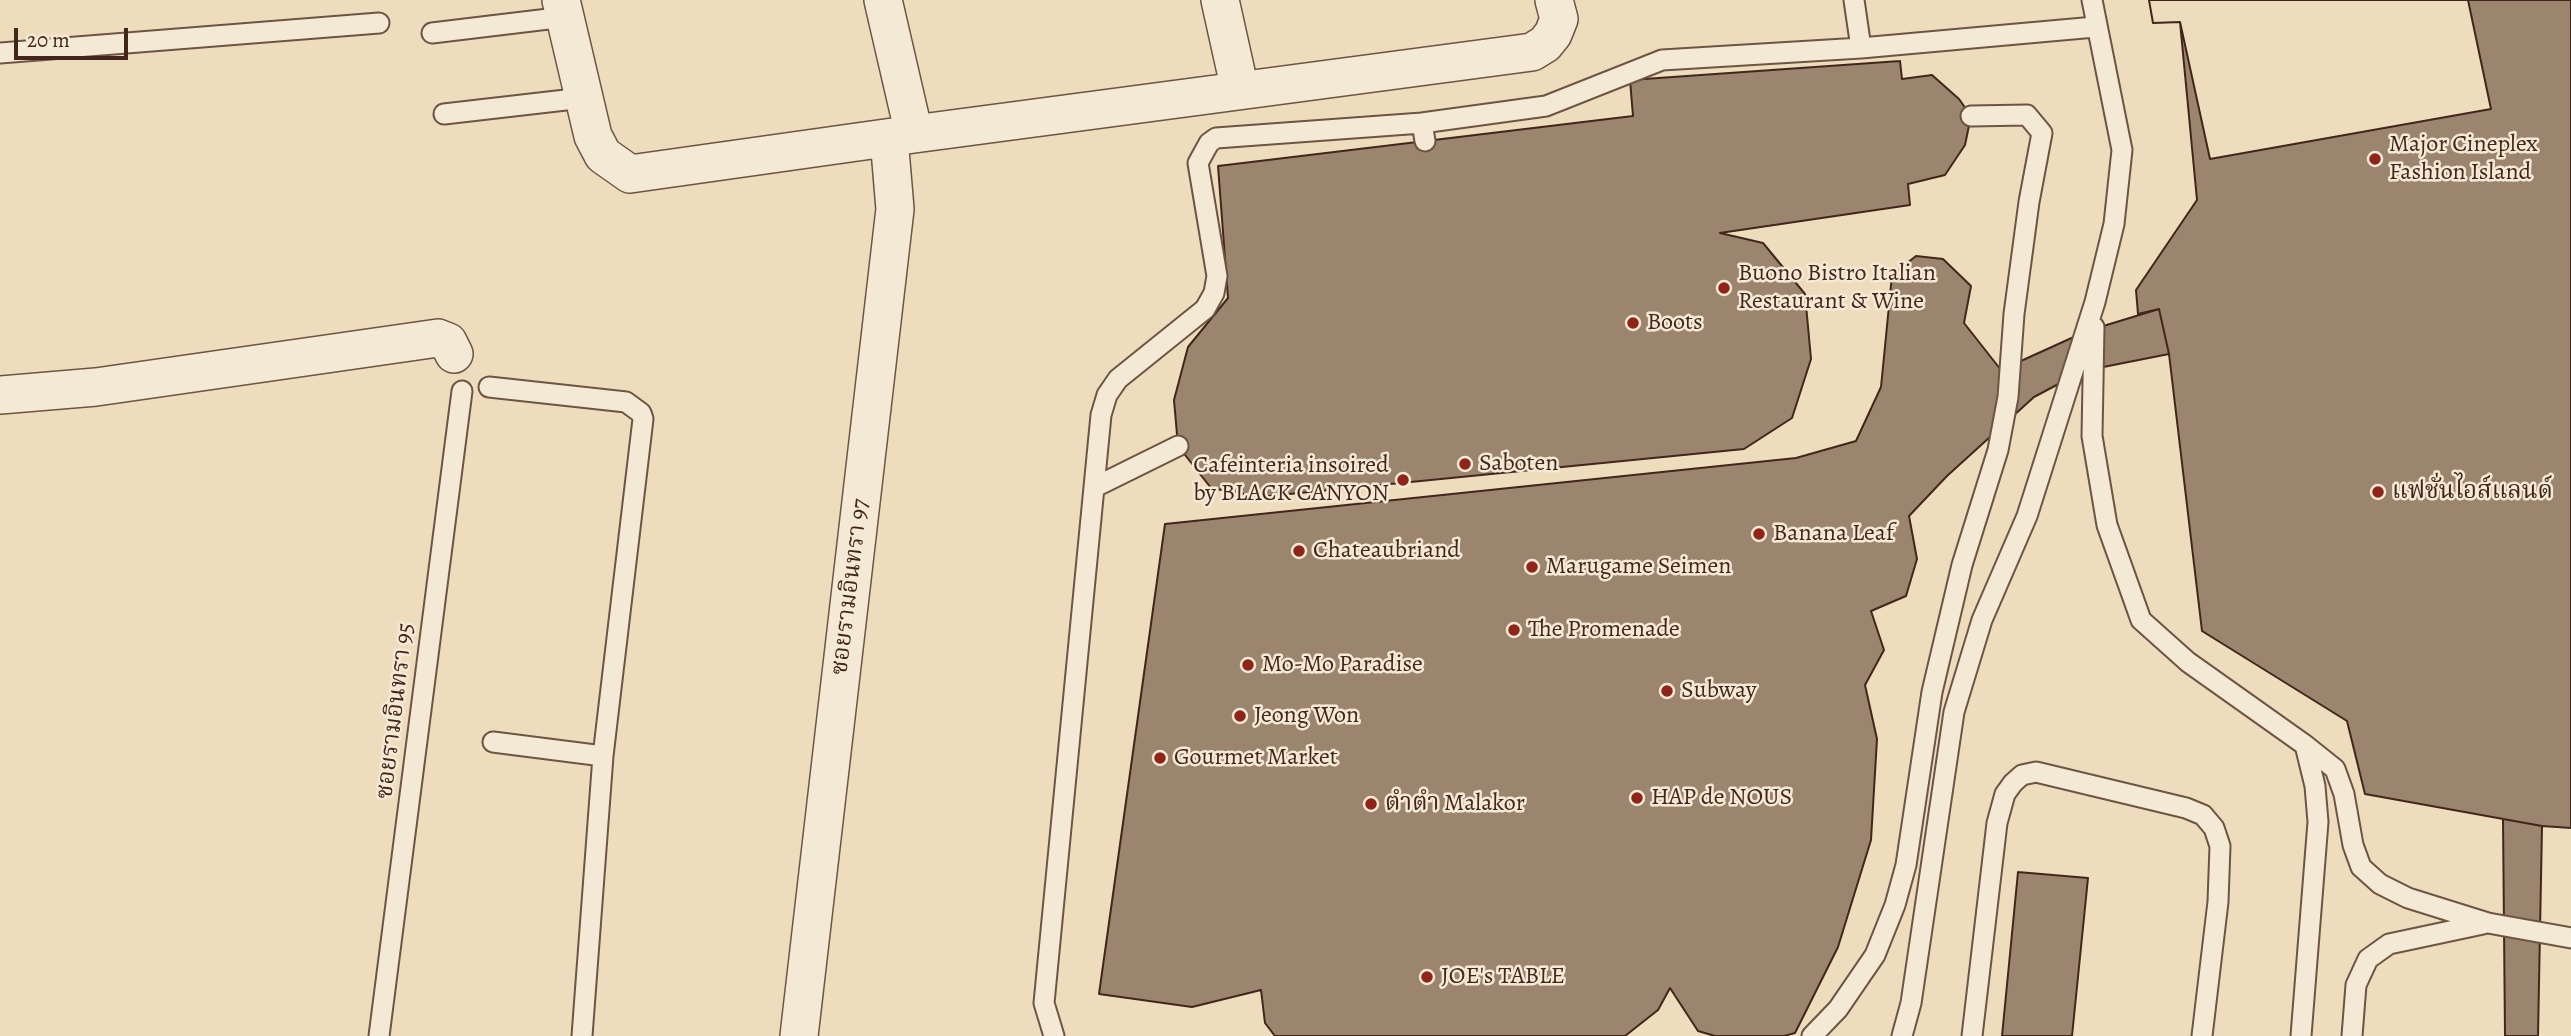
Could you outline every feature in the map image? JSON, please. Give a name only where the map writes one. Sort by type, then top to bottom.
[{"type":"street","name":"ซอยรามอินทรา 97","points":[[799,1036],[902,136],[883,0]]},
{"type":"street","points":[[1220,0],[1240,90]]},
{"type":"street","points":[[563,9],[593,136],[603,155],[630,174],[1532,52],[1545,44],[1553,34],[1559,19],[1554,0]]},
{"type":"street","points":[[0,395],[108,386],[277,358],[438,338],[448,342],[454,354]]},
{"type":"lane","points":[[1854,0],[1861,48]]},
{"type":"lane","points":[[1902,1036],[1911,1003],[1956,702],[1982,620],[2027,516],[2095,302],[2114,224],[2122,150],[2095,27],[2092,0]]},
{"type":"lane","points":[[432,33],[563,9]]},
{"type":"lane","points":[[0,53],[379,23]]},
{"type":"lane","points":[[1054,1036],[1044,1003],[1101,415],[1111,389],[1124,374],[1205,309],[1217,285],[1198,163],[1209,143],[1216,138],[1424,132],[1546,106],[1662,60],[1861,48],[2095,27]]},
{"type":"lane","points":[[444,114],[583,98]]},
{"type":"lane","points":[[1812,1036],[1838,1009],[1875,955],[1895,905],[1906,865],[1932,692],[1968,543],[1998,450],[2008,397],[2014,314],[2029,202],[2042,133],[2027,115],[1971,116]]},
{"type":"lane","points":[[2095,302],[2092,436],[2107,525],[2141,620],[2188,662],[2335,769],[2344,794],[2353,845],[2361,867],[2380,884],[2408,898],[2488,923],[2571,938]]},
{"type":"lane","points":[[489,387],[626,402],[640,413],[643,419],[603,756],[582,1036]]},
{"type":"lane","name":"ซอยรามอินทรา 95","points":[[379,1036],[462,391]]},
{"type":"lane","points":[[1095,487],[1178,446]]},
{"type":"lane","points":[[493,742],[603,756]]},
{"type":"lane","points":[[2301,1036],[2318,822],[2315,786],[2305,745]]},
{"type":"lane","points":[[1972,1036],[1997,823],[2005,794],[2012,783],[2022,775],[2036,772],[2186,808],[2203,815],[2214,828],[2220,846],[2218,902],[2202,1036]]},
{"type":"lane","points":[[2352,1036],[2356,985],[2368,959],[2389,944],[2412,937],[2488,923]]},
{"type":"building","name":"แฟชั่นไอส์แลนด์","points":[[2149,0],[2571,0],[2571,828],[2542,826],[2365,794],[2347,721],[2202,631],[2169,354],[2159,309],[2138,314],[2136,290],[2197,200],[2180,22],[2153,23]]},
{"type":"building","points":[[2149,0],[2468,0],[2491,109],[2210,159],[2180,22],[2153,23]]},
{"type":"building","points":[[1900,61],[1902,79],[1932,75],[1959,99],[1971,116],[1965,145],[1945,175],[1908,184],[1910,205],[1720,233],[1763,243],[1805,294],[1811,359],[1792,418],[1744,449],[1259,497],[1211,488],[1178,446],[1174,400],[1188,347],[1228,298],[1218,166],[1633,116],[1630,80]]},
{"type":"building","name":"The Promenade","points":[[1916,256],[1943,259],[1971,286],[1964,323],[2001,370],[2087,331],[2159,309],[2169,354],[2083,371],[2034,397],[1947,476],[1909,516],[1917,559],[1906,596],[1871,611],[1884,650],[1865,685],[1877,739],[1871,840],[1838,947],[1795,1033],[1784,1036],[1715,1036],[1698,1031],[1670,988],[1658,1010],[1625,1036],[1275,1036],[1265,1023],[1261,990],[1192,1007],[1099,994],[1165,524],[1796,458],[1856,441],[1881,387],[1892,275]]},
{"type":"building","points":[[2503,819],[2542,826],[2538,1036],[2505,1036]]},
{"type":"building","points":[[2018,872],[2088,878],[2072,1036],[2002,1036]]},
{"type":"place","name":"Major Cineplex Fashion Island","points":[[2375,159]]},
{"type":"place","name":"Buono Bistro Italian Restaurant & Wine","points":[[1724,288]]},
{"type":"place","name":"Boots","points":[[1633,323]]},
{"type":"place","name":"Saboten","points":[[1465,464]]},
{"type":"place","name":"Cafeinteria insoired by BLACK CANYON","points":[[1403,480]]},
{"type":"place","name":"แฟชั่นไอส์แลนด์","points":[[2378,492]]},
{"type":"place","name":"Banana Leaf","points":[[1759,534]]},
{"type":"place","name":"Chateaubriand","points":[[1299,551]]},
{"type":"place","name":"Marugame Seimen","points":[[1532,567]]},
{"type":"place","name":"The Promenade","points":[[1514,630]]},
{"type":"place","name":"Mo-Mo Paradise","points":[[1248,665]]},
{"type":"place","name":"Subway","points":[[1667,691]]},
{"type":"place","name":"Jeong Won","points":[[1240,716]]},
{"type":"place","name":"Gourmet Market","points":[[1160,758]]},
{"type":"place","name":"HAP de NOUS","points":[[1637,798]]},
{"type":"place","name":"ตำตำ Malakor","points":[[1371,804]]},
{"type":"place","name":"JOE's TABLE","points":[[1427,977]]}]
